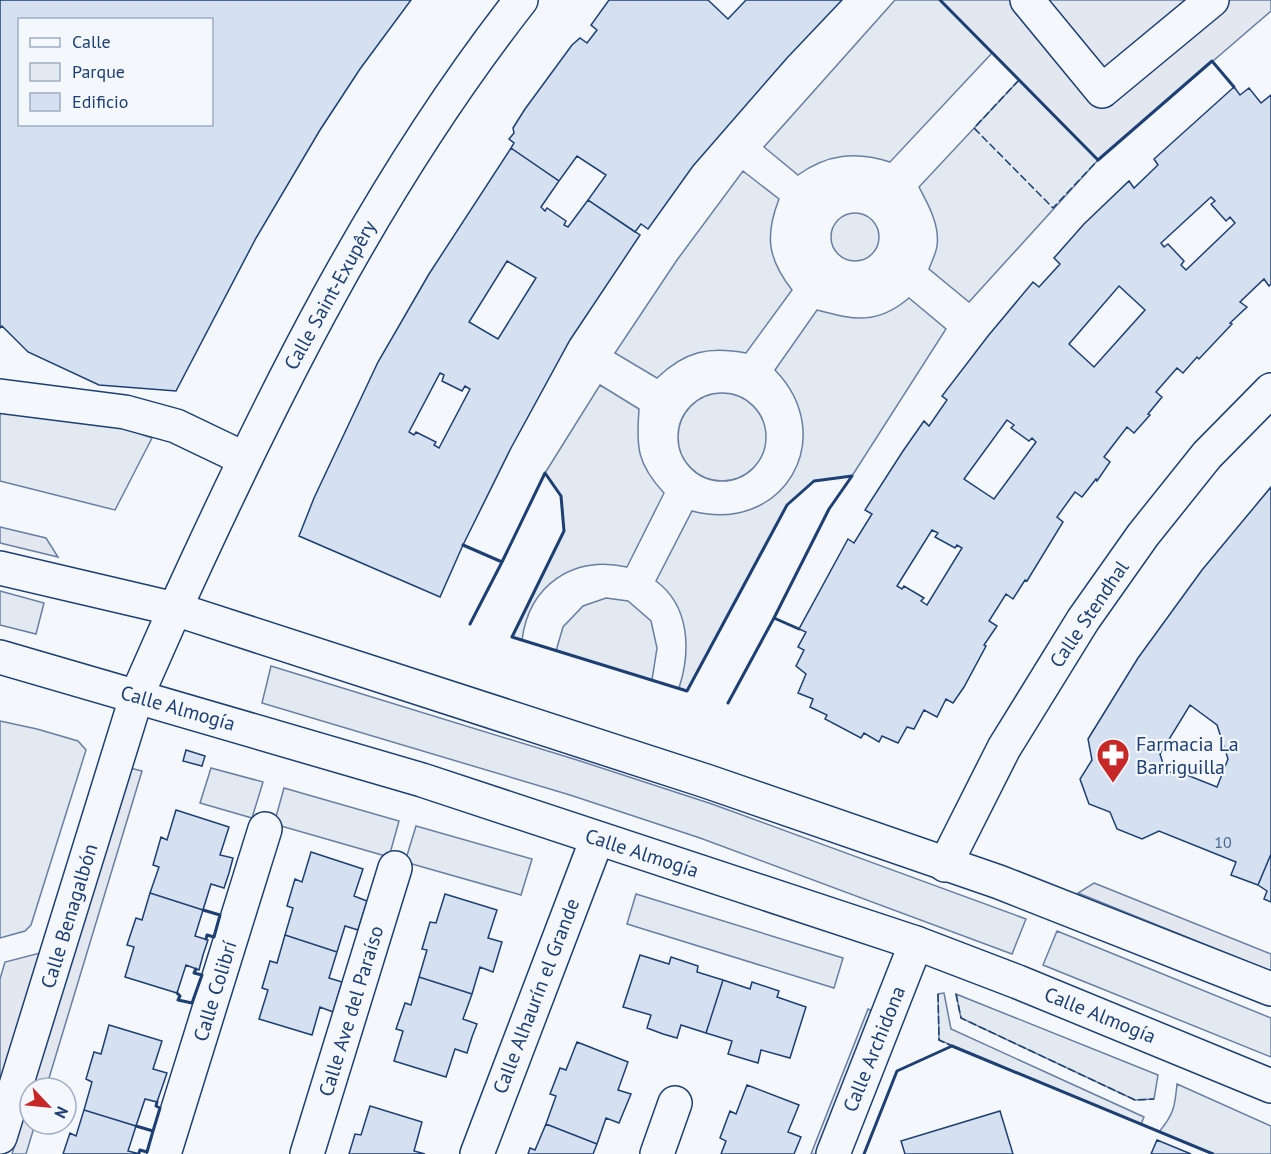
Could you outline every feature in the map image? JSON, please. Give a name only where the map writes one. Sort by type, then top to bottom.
[{"type":"street","name":"Calle Saint-Exupêry","points":[[175,609],[298,352],[377,209],[477,56],[521,0]]},
{"type":"street","points":[[1027,0],[1101,91],[1212,0]]},
{"type":"street","name":"Calle Stendhal","points":[[945,865],[1004,748],[1083,620],[1143,535],[1207,455],[1271,390]]},
{"type":"street","points":[[0,396],[125,412],[176,426],[245,459]]},
{"type":"street","points":[[0,568],[175,609],[706,781],[1019,890],[1271,989]]},
{"type":"street","name":"Calle Benagalbón","points":[[0,1137],[137,695],[175,609]]},
{"type":"street","name":"Calle Almogía","points":[[0,657],[137,695],[422,780],[915,943],[1018,982],[1271,1086]]},
{"type":"street","name":"Calle Colibrí","points":[[164,1154],[265,829]]},
{"type":"street","name":"Calle Alhaurín el Grande","points":[[477,1154],[597,839]]},
{"type":"street","name":"Calle Ave del Paraíso","points":[[308,1154],[394,868]]},
{"type":"street","name":"Calle Archidona","points":[[832,1154],[915,943]]},
{"type":"street","points":[[657,1154],[675,1103]]},
{"type":"green space","points":[[895,0],[940,0],[992,53],[890,162],[865,156],[842,156],[820,163],[798,175],[764,147]]},
{"type":"green space","points":[[1019,80],[1098,160],[969,302],[929,269],[936,249],[937,230],[919,187]]},
{"type":"green space","points":[[743,171],[779,199],[770,235],[771,246],[777,267],[792,290],[746,353],[720,350],[698,353],[678,362],[657,378],[615,353],[677,260]]},
{"type":"green space","points":[[850,213],[860,213],[875,223],[879,237],[875,251],[869,257],[860,261],[850,261],[835,251],[831,242],[831,232],[841,217]]},
{"type":"green space","points":[[909,298],[946,329],[852,476],[814,481],[787,505],[687,691],[679,688],[685,659],[685,630],[676,603],[656,581],[692,511],[725,515],[753,509],[776,495],[792,475],[802,450],[802,424],[794,396],[775,370],[817,310],[854,318],[865,318],[886,313]]},
{"type":"green space","points":[[600,385],[639,409],[640,454],[648,473],[664,493],[627,567],[607,564],[589,566],[572,570],[557,578],[534,604],[526,621],[522,640],[512,637],[564,531],[561,496],[545,473]]},
{"type":"green space","points":[[722,393],[739,397],[753,406],[762,420],[766,437],[762,454],[753,468],[739,477],[722,481],[705,477],[691,468],[682,454],[678,437],[682,420],[691,406],[705,397]]},
{"type":"green space","points":[[0,413],[114,425],[152,438],[115,510],[0,481]]},
{"type":"green space","points":[[0,591],[44,603],[36,634],[0,625]]},
{"type":"green space","points":[[606,598],[628,601],[651,621],[657,648],[652,680],[556,651],[563,627],[583,606]]},
{"type":"green space","points":[[271,666],[712,804],[1026,919],[1012,954],[700,838],[570,795],[262,703]]},
{"type":"green space","points":[[0,721],[78,741],[86,750],[31,925],[25,931],[0,938]]},
{"type":"green space","points":[[211,768],[263,782],[252,818],[200,803]]},
{"type":"green space","points":[[284,788],[399,821],[389,857],[274,824]]},
{"type":"green space","points":[[416,826],[532,859],[521,895],[405,862]]},
{"type":"green space","points":[[636,894],[843,958],[834,988],[627,924]]},
{"type":"green space","points":[[1057,931],[1271,1018],[1271,1057],[1043,965]]},
{"type":"green space","points":[[944,993],[951,1029],[1144,1117],[1141,1124],[939,1040],[938,994]]},
{"type":"green space","points":[[956,994],[1158,1075],[1154,1099],[1135,1100],[961,1018]]},
{"type":"green space","points":[[1177,1084],[1271,1126],[1271,1154],[1213,1154],[1159,1132],[1173,1110]]},
{"type":"shaded area","points":[[940,0],[1271,0],[1271,11],[1098,160]]},
{"type":"shaded area","points":[[0,527],[46,538],[58,557],[0,543]]},
{"type":"shaded area","points":[[130,768],[142,771],[50,1076],[36,1076]]},
{"type":"shaded area","points":[[1094,883],[1271,954],[1271,971],[1078,893]]},
{"type":"shaded area","points":[[40,953],[0,1085],[0,979],[5,962]]},
{"type":"shaded area","points":[[868,1009],[878,1014],[823,1154],[811,1154]]},
{"type":"shaded area","points":[[18,1134],[31,1136],[26,1154],[12,1154]]},
{"type":"building","points":[[0,0],[411,0],[360,69],[320,130],[256,238],[176,391],[99,385],[28,352],[2,326],[0,328]]},
{"type":"building","points":[[609,0],[708,0],[728,19],[746,0],[842,0],[787,58],[693,166],[648,229],[641,224],[635,232],[588,200],[606,175],[577,156],[559,181],[511,148],[514,143],[509,139],[525,109],[572,45],[580,38],[587,43],[597,30],[591,25]]},
{"type":"building","points":[[1234,87],[1240,95],[1249,88],[1261,103],[1271,95],[1271,284],[1269,286],[1264,279],[1240,302],[1247,307],[1199,359],[1197,357],[1183,373],[1177,368],[1156,392],[1162,397],[1148,414],[1150,415],[1134,433],[1127,427],[1104,457],[1110,462],[1097,481],[1096,479],[1082,497],[1075,492],[1057,517],[1063,522],[1027,581],[1025,580],[1013,599],[1006,594],[989,621],[997,626],[984,645],[986,646],[953,703],[946,699],[937,717],[924,710],[914,729],[907,727],[898,743],[882,736],[879,742],[864,733],[861,738],[825,719],[827,715],[810,707],[813,699],[798,693],[806,674],[796,666],[804,650],[798,647],[806,632],[799,629],[848,539],[854,543],[872,514],[865,510],[924,421],[929,426],[947,400],[942,396],[988,336],[1033,282],[1039,287],[1060,264],[1054,258],[1084,224],[1129,181],[1134,188],[1158,165],[1154,159]],"holes":[[[1211,197],[1215,201],[1211,204],[1226,221],[1230,217],[1235,223],[1186,270],[1181,265],[1184,261],[1168,244],[1164,247],[1161,243]],[[1119,286],[1145,310],[1094,367],[1069,344]],[[1007,420],[1014,425],[1011,428],[1029,441],[1032,438],[1036,442],[994,499],[964,479]],[[932,530],[938,533],[935,537],[955,548],[957,545],[962,548],[927,605],[921,601],[924,598],[904,586],[902,589],[897,586]]]},
{"type":"building","points":[[511,148],[559,181],[541,207],[545,211],[547,208],[566,221],[564,225],[568,227],[588,200],[640,235],[570,340],[511,448],[440,597],[299,536],[314,498],[378,362],[429,274]],"holes":[[[507,261],[536,278],[498,339],[469,322]],[[440,373],[444,375],[442,381],[462,391],[465,386],[470,389],[439,448],[434,445],[436,442],[416,432],[414,435],[409,432]]]},
{"type":"building","points":[[1271,487],[1271,854],[1258,885],[1231,875],[1236,862],[1159,831],[1142,839],[1117,829],[1110,812],[1089,804],[1080,779],[1092,760],[1088,739],[1138,658],[1202,570]],"holes":[[[1190,705],[1217,725],[1228,759],[1217,787],[1177,771],[1166,773],[1160,754]]]},
{"type":"building","points":[[186,750],[205,756],[202,766],[183,761]]},
{"type":"building","points":[[176,810],[229,827],[220,855],[233,858],[229,873],[224,888],[211,884],[203,910],[150,893],[159,867],[153,865],[161,837],[167,840]]},
{"type":"building","points":[[311,852],[363,869],[354,896],[367,901],[358,930],[345,926],[337,952],[285,935],[293,908],[287,906],[295,879],[302,882]]},
{"type":"building","points":[[1271,854],[1271,902],[1264,899],[1267,891],[1258,885]]},
{"type":"building","points":[[150,893],[203,910],[195,936],[208,940],[199,970],[186,965],[177,993],[125,977],[134,947],[127,945],[136,918],[142,920]]},
{"type":"building","points":[[445,894],[497,910],[488,938],[502,942],[493,972],[480,967],[472,994],[419,977],[427,950],[422,949],[430,922],[436,923]]},
{"type":"building","points":[[285,935],[337,952],[329,978],[342,982],[333,1012],[320,1007],[312,1035],[259,1019],[268,990],[262,988],[270,961],[277,963]]},
{"type":"building","points":[[640,955],[669,964],[671,957],[698,966],[697,972],[723,980],[706,1033],[681,1025],[677,1038],[663,1034],[647,1028],[651,1015],[623,1007]]},
{"type":"building","points":[[419,977],[472,994],[463,1019],[477,1024],[467,1053],[455,1049],[446,1077],[394,1061],[403,1031],[396,1029],[405,1003],[411,1005]]},
{"type":"building","points":[[723,980],[750,989],[752,982],[779,991],[777,997],[806,1007],[790,1058],[761,1050],[758,1063],[728,1054],[732,1041],[706,1033]]},
{"type":"building","points":[[109,1025],[162,1041],[153,1069],[167,1073],[157,1102],[145,1099],[136,1126],[84,1110],[92,1082],[86,1079],[94,1052],[101,1054]]},
{"type":"building","points":[[577,1042],[628,1062],[618,1090],[631,1094],[619,1123],[606,1118],[597,1144],[546,1124],[556,1096],[550,1094],[560,1068],[566,1070]]},
{"type":"building","points":[[747,1085],[799,1105],[788,1132],[801,1137],[794,1154],[721,1154],[726,1141],[720,1138],[730,1111],[736,1114]]},
{"type":"building","points":[[370,1106],[422,1122],[414,1151],[425,1154],[349,1154],[355,1134],[361,1135]]},
{"type":"building","points":[[84,1110],[136,1126],[128,1151],[140,1154],[63,1154],[69,1136],[78,1136]]},
{"type":"building","points":[[1000,1111],[1013,1154],[905,1154],[901,1141]]},
{"type":"building","points":[[546,1124],[597,1144],[593,1154],[528,1154],[530,1148],[535,1150]]},
{"type":"building","points":[[1157,1140],[1191,1154],[1151,1154]]},
{"type":"fence","points":[[1019,80],[974,128],[1053,208],[1098,160]]},
{"type":"fence","points":[[938,994],[939,1040],[952,1046]]},
{"type":"fence","points":[[956,994],[961,1018],[1135,1100],[1154,1099]]},
{"type":"wall","points":[[940,0],[1098,160],[1212,61],[1234,87]]},
{"type":"wall","points":[[463,545],[502,562],[545,473],[561,496],[564,531],[512,637],[687,691],[787,505],[814,481],[852,476],[829,509],[774,618]]},
{"type":"wall","points":[[470,624],[502,562]]},
{"type":"wall","points":[[728,703],[774,618],[799,629]]},
{"type":"wall","points":[[203,910],[220,915],[214,937],[207,935],[206,939]]},
{"type":"wall","points":[[177,993],[180,996],[178,1000],[192,1003],[202,975],[194,973],[196,969]]},
{"type":"wall","points":[[864,1154],[897,1071],[952,1046],[1213,1154]]},
{"type":"wall","points":[[153,1131],[160,1108],[156,1106],[157,1102]]},
{"type":"wall","points":[[136,1126],[153,1131],[147,1152],[140,1150],[139,1153]]},
{"type":"place","name":"Farmacia La Barriguilla","points":[[1113,784]]}]
